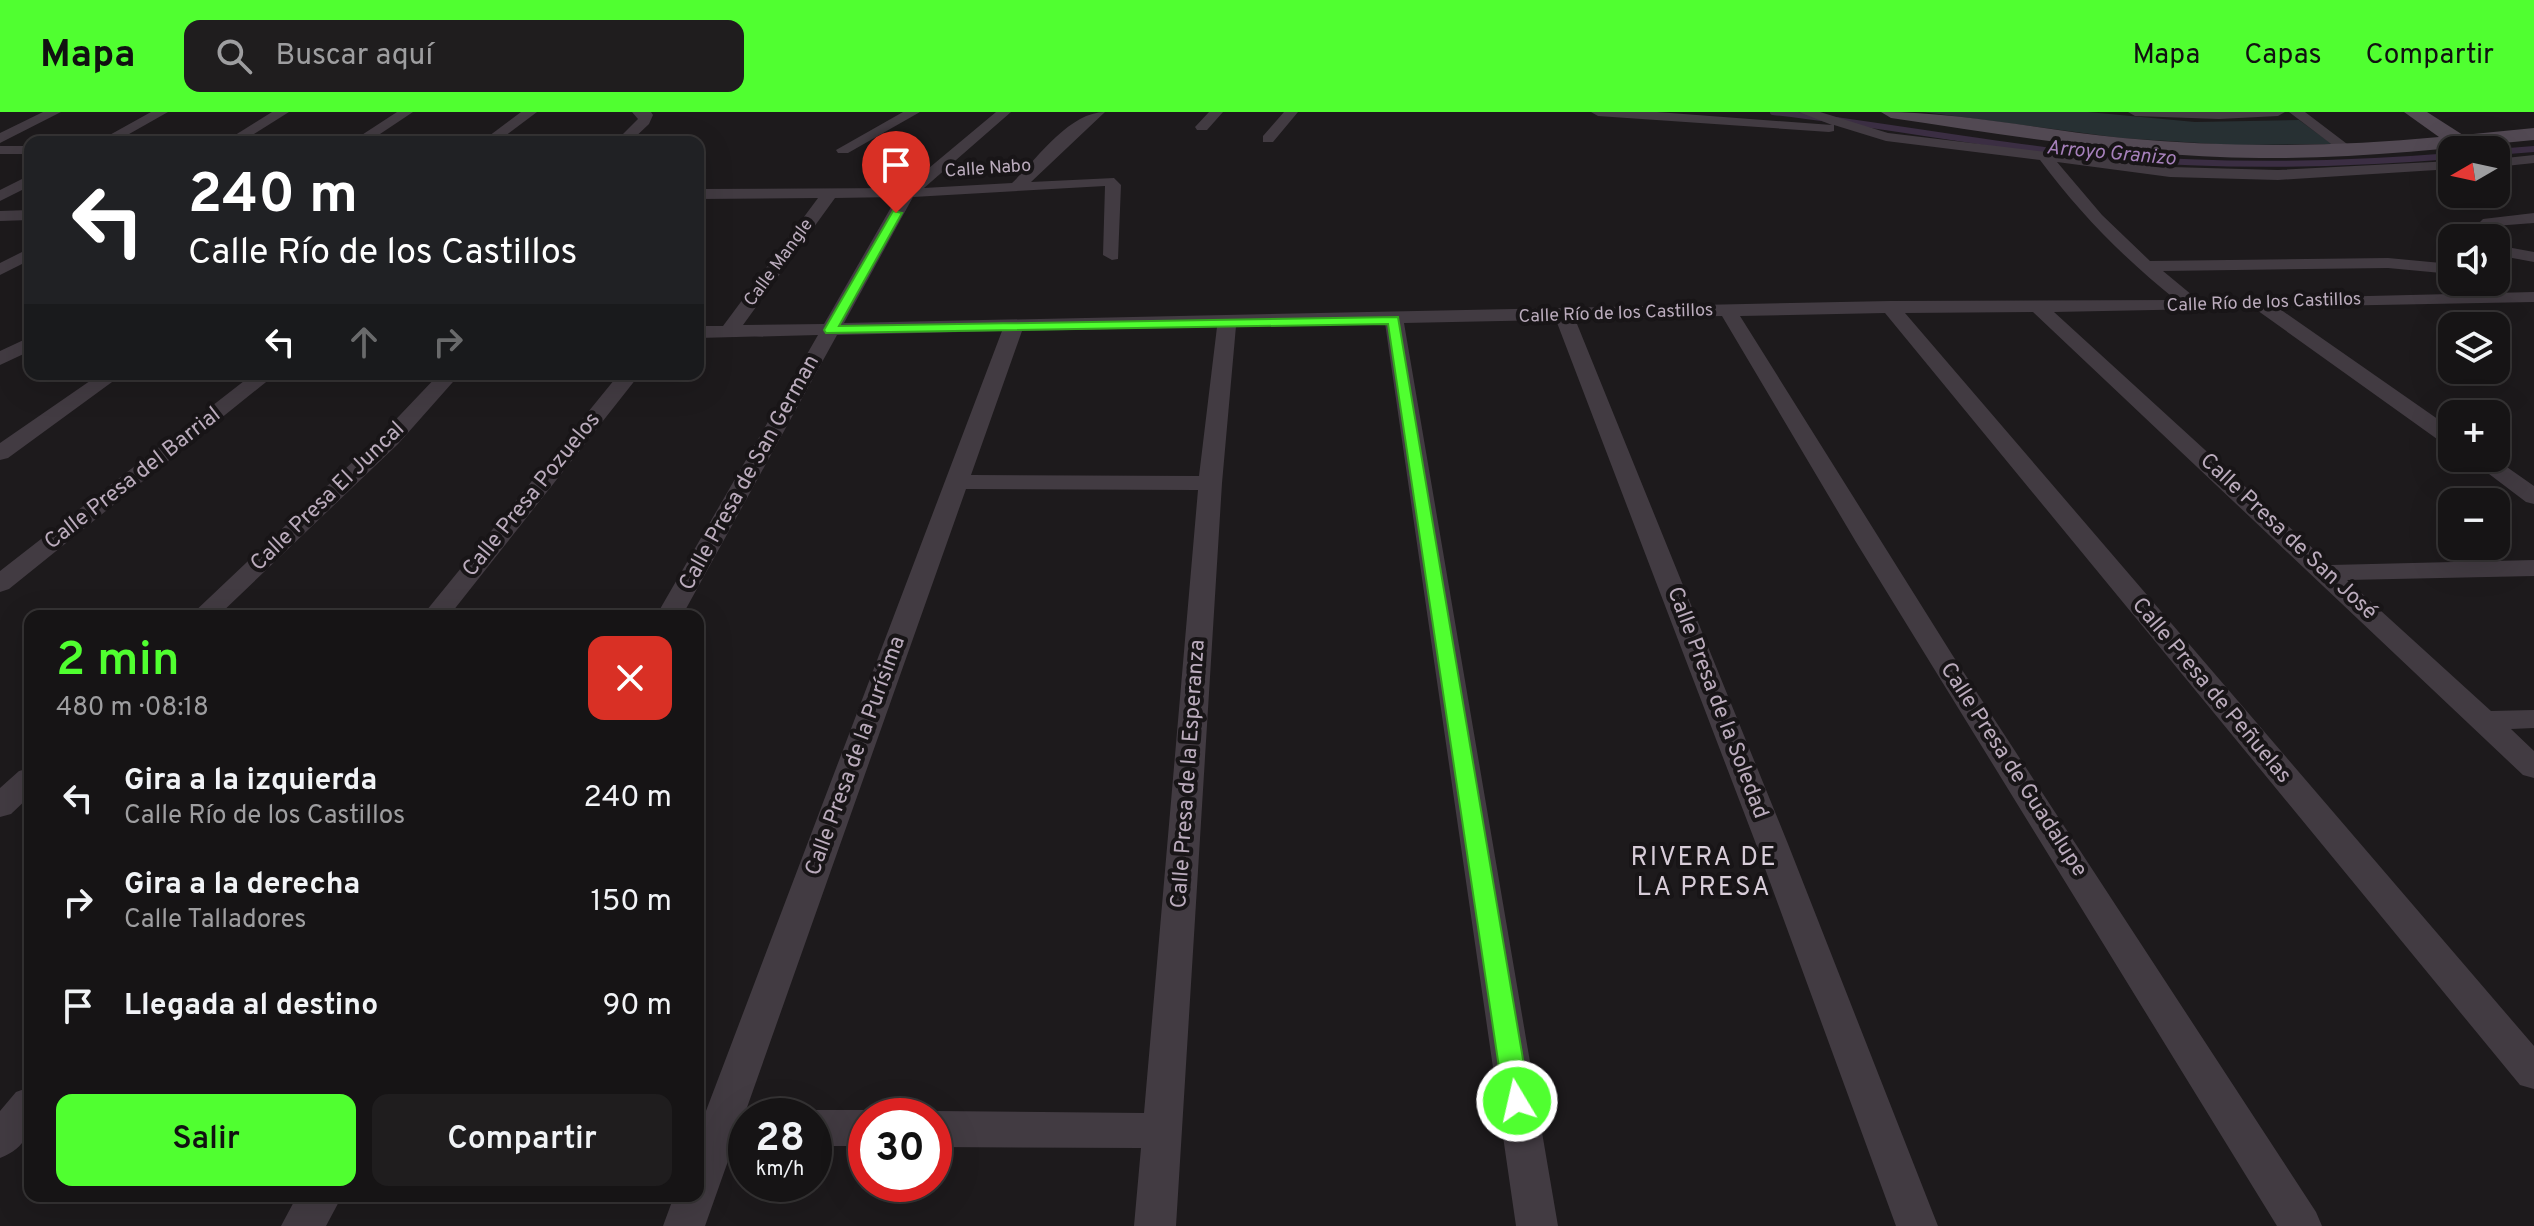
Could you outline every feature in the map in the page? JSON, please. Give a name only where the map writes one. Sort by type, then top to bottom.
[{"type":"street","points":[[0,139],[54,112]]},
{"type":"street","points":[[115,136],[161,112]]},
{"type":"street","points":[[241,136],[282,112]]},
{"type":"street","points":[[368,136],[406,112]]},
{"type":"street","points":[[496,136],[530,112]]},
{"type":"street","points":[[628,136],[644,121],[646,115],[639,112]]},
{"type":"street","points":[[843,150],[913,112]]},
{"type":"street","points":[[907,194],[1004,112]]},
{"type":"street","points":[[1017,187],[1069,135],[1098,112]]},
{"type":"street","points":[[1202,127],[1216,112]]},
{"type":"street","points":[[1268,139],[1291,112]]},
{"type":"street","points":[[1598,112],[1863,131],[2046,158],[2214,176],[2438,166]]},
{"type":"street","points":[[1806,112],[1850,124],[1863,131]]},
{"type":"street","points":[[1891,112],[2145,146],[2258,152],[2438,144]]},
{"type":"street","points":[[2135,112],[2278,112]]},
{"type":"street","points":[[2296,112],[2348,150]]},
{"type":"street","points":[[2414,112],[2451,136]]},
{"type":"street","points":[[2510,137],[2534,134]]},
{"type":"street","points":[[0,150],[24,150]]},
{"type":"street","points":[[2046,158],[2087,212],[2144,266],[2194,306]]},
{"type":"street","points":[[2510,162],[2534,159]]},
{"type":"street","name":"Calle Nabo","points":[[704,194],[907,194],[1109,181],[1113,185],[1112,255]]},
{"type":"street","points":[[0,196],[24,183]]},
{"type":"street","name":"Calle Mangle","points":[[728,332],[830,193]]},
{"type":"street","name":"Calle Presa de San German","points":[[672,610],[907,194]]},
{"type":"street","points":[[0,216],[24,215]]},
{"type":"street","points":[[2487,224],[2534,218]]},
{"type":"street","points":[[2510,253],[2534,257]]},
{"type":"street","points":[[0,270],[24,256]]},
{"type":"street","points":[[2427,266],[2438,262]]},
{"type":"street","points":[[2144,266],[2388,263],[2438,267]]},
{"type":"street","points":[[2510,280],[2534,288]]},
{"type":"street","name":"Calle Río de los Castillos","points":[[704,332],[1394,320],[1890,307],[2040,309],[2534,297]]},
{"type":"street","points":[[2260,304],[2438,429]]},
{"type":"street","name":"Calle Presa de Peñuelas","points":[[1890,307],[2534,1073]]},
{"type":"street","name":"Calle Presa de San José","points":[[2040,309],[2534,768]]},
{"type":"street","name":"Calle Presa de Guadalupe","points":[[1728,311],[1845,510],[2078,871],[2301,1226]]},
{"type":"street","name":"Calle Presa de la Soledad","points":[[1564,316],[1772,844],[1917,1226]]},
{"type":"street","points":[[1394,320],[1537,1226]]},
{"type":"street","name":"Calle Presa de la Esperanza","points":[[1155,1226],[1210,483],[1227,323]]},
{"type":"street","name":"Calle Presa de la Purísima","points":[[743,1098],[1014,326]]},
{"type":"street","points":[[0,359],[24,337]]},
{"type":"street","points":[[0,453],[104,380]]},
{"type":"street","name":"Calle Presa del Barrial","points":[[0,584],[258,380]]},
{"type":"street","name":"Calle Presa El Juncal","points":[[209,610],[390,439],[444,380]]},
{"type":"street","name":"Calle Presa Pozuelos","points":[[440,610],[625,380]]},
{"type":"street","points":[[2499,472],[2534,497]]},
{"type":"street","points":[[957,482],[1210,483]]},
{"type":"street","points":[[2326,573],[2534,568]]},
{"type":"street","points":[[2484,721],[2534,719]]},
{"type":"street","points":[[0,806],[24,784]]},
{"type":"street","points":[[0,1140],[24,1111]]},
{"type":"street","points":[[952,1129],[1163,1131]]},
{"type":"street","name":"Calle Presa de la Purísima","points":[[704,1176],[728,1135]]},
{"type":"street","points":[[302,1226],[317,1202]]},
{"type":"street","points":[[684,1226],[693,1202]]},
{"type":"shaded area","points":[[1923,112],[2088,112],[2195,122],[2299,120],[2332,144],[2231,145],[2121,138]]},
{"type":"waterway","name":"Arroyo Granizo","points":[[1773,112],[2031,148],[2159,161],[2285,164],[2438,157]]},
{"type":"waterway","name":"Arroyo Granizo","points":[[2510,151],[2534,149]]},
{"type":"district","name":"RIVERA DE LA PRESA","points":[[1704,873]]},
{"type":"route","points":[[896,213],[830,330],[1394,320],[1517,1101]]}]
